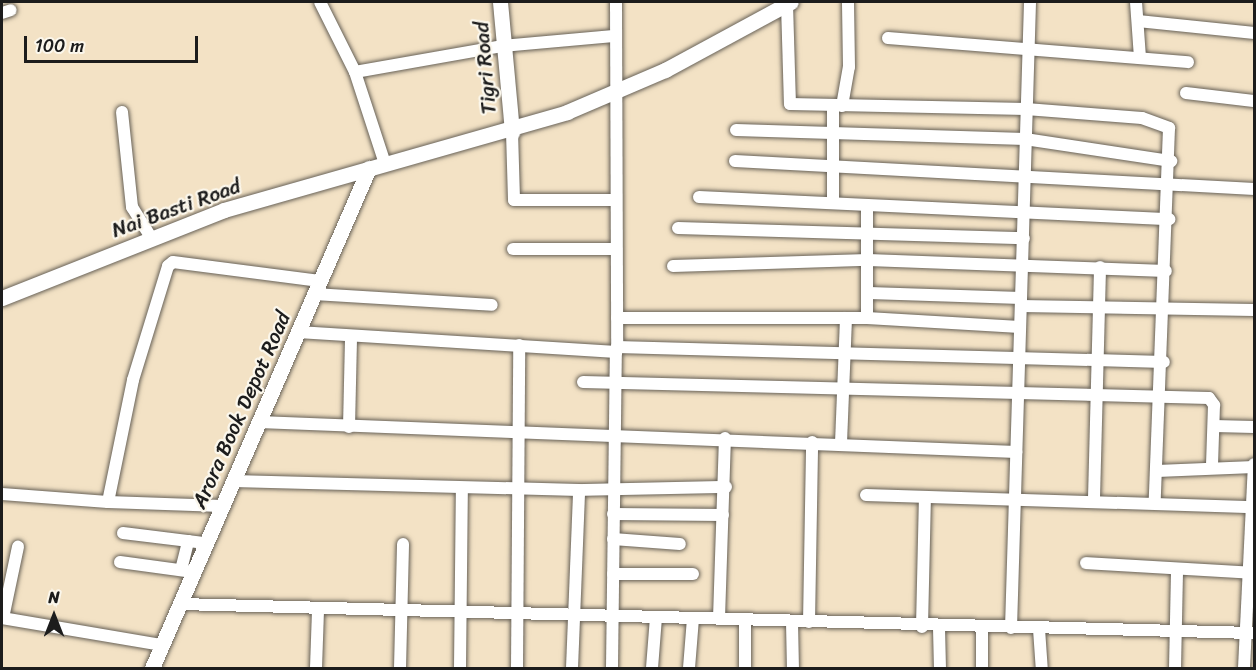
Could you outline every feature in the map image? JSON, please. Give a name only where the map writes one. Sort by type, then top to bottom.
[{"type":"street","points":[[320,2],[355,72],[385,164]]},
{"type":"street","name":"Tigri Road","points":[[500,2],[502,46],[512,132]]},
{"type":"street","points":[[612,669],[613,489],[617,434],[617,318],[614,249],[618,92],[614,36],[616,2]]},
{"type":"street","points":[[833,203],[832,133],[837,106],[849,67],[848,2]]},
{"type":"street","points":[[1011,628],[1013,500],[1025,209],[1024,175],[1030,2]]},
{"type":"street","points":[[1136,2],[1140,58]]},
{"type":"street","points":[[789,3],[790,104],[1026,109],[1163,122],[1171,134],[1172,161],[1164,306],[1163,397],[1155,500]]},
{"type":"street","name":"Nai Basti Road","points":[[2,298],[224,210],[369,168],[512,132],[618,92],[789,3]]},
{"type":"street","points":[[1138,21],[1254,33]]},
{"type":"street","points":[[355,72],[502,46],[614,36]]},
{"type":"street","points":[[888,38],[1028,47],[1188,62]]},
{"type":"street","points":[[1186,93],[1254,101]]},
{"type":"street","points":[[122,112],[132,207],[152,239]]},
{"type":"street","points":[[736,130],[1025,139],[1172,161]]},
{"type":"street","points":[[512,132],[514,200],[615,200]]},
{"type":"street","points":[[735,161],[832,163],[1254,189]]},
{"type":"street","name":"Arora Book Depot Road","points":[[152,669],[180,604],[187,571],[205,543],[233,482],[369,168]]},
{"type":"street","points":[[699,197],[867,205],[1025,209],[1169,219]]},
{"type":"street","points":[[867,205],[869,293],[867,318]]},
{"type":"street","points":[[678,228],[1024,238]]},
{"type":"street","points":[[513,249],[614,249]]},
{"type":"street","points":[[673,266],[868,260],[1166,271]]},
{"type":"street","points":[[108,502],[133,380],[168,266],[173,262],[317,288],[492,305]]},
{"type":"street","points":[[1094,498],[1098,397],[1094,362],[1100,267]]},
{"type":"street","points":[[869,293],[1021,302],[1098,310],[1164,306],[1254,310]]},
{"type":"street","points":[[617,318],[867,318],[1020,327]]},
{"type":"street","points":[[842,443],[847,354],[846,318]]},
{"type":"street","points":[[298,332],[617,350],[847,354],[1019,362],[1164,362]]},
{"type":"street","points":[[349,427],[351,336]]},
{"type":"street","points":[[517,669],[520,491],[519,345]]},
{"type":"street","points":[[583,382],[1213,400],[1212,465]]},
{"type":"street","points":[[259,422],[349,427],[520,430],[725,438],[1016,452]]},
{"type":"street","points":[[1214,426],[1254,427]]},
{"type":"street","points":[[719,618],[726,487],[725,438]]},
{"type":"street","points":[[809,622],[812,442]]},
{"type":"street","points":[[1157,471],[1212,465],[1254,466],[1250,633],[1244,669]]},
{"type":"street","points":[[233,482],[520,491],[726,487]]},
{"type":"street","points":[[460,669],[462,489]]},
{"type":"street","points":[[572,669],[579,490]]},
{"type":"street","points":[[2,494],[108,502],[222,506]]},
{"type":"street","points":[[866,495],[1013,500],[1094,498],[1253,507]]},
{"type":"street","points":[[922,627],[925,498]]},
{"type":"street","points":[[613,514],[723,514]]},
{"type":"street","points":[[123,533],[205,543]]},
{"type":"street","points":[[613,539],[680,544]]},
{"type":"street","points":[[120,562],[187,571],[188,541]]},
{"type":"street","points":[[400,669],[403,544]]},
{"type":"street","points":[[18,548],[2,618],[161,645]]},
{"type":"street","points":[[1086,563],[1177,571],[1252,573]]},
{"type":"street","points":[[1175,669],[1177,571]]},
{"type":"street","points":[[613,574],[693,574]]},
{"type":"street","points":[[180,604],[318,610],[719,618],[939,628],[1250,633]]},
{"type":"street","points":[[316,669],[318,610]]},
{"type":"street","points":[[652,669],[656,617]]},
{"type":"street","points":[[689,669],[693,618]]},
{"type":"street","points":[[745,620],[745,669]]},
{"type":"street","points":[[792,622],[793,669]]},
{"type":"street","points":[[982,627],[982,669]]},
{"type":"street","points":[[939,628],[940,669]]},
{"type":"street","points":[[1039,629],[1042,669]]}]
